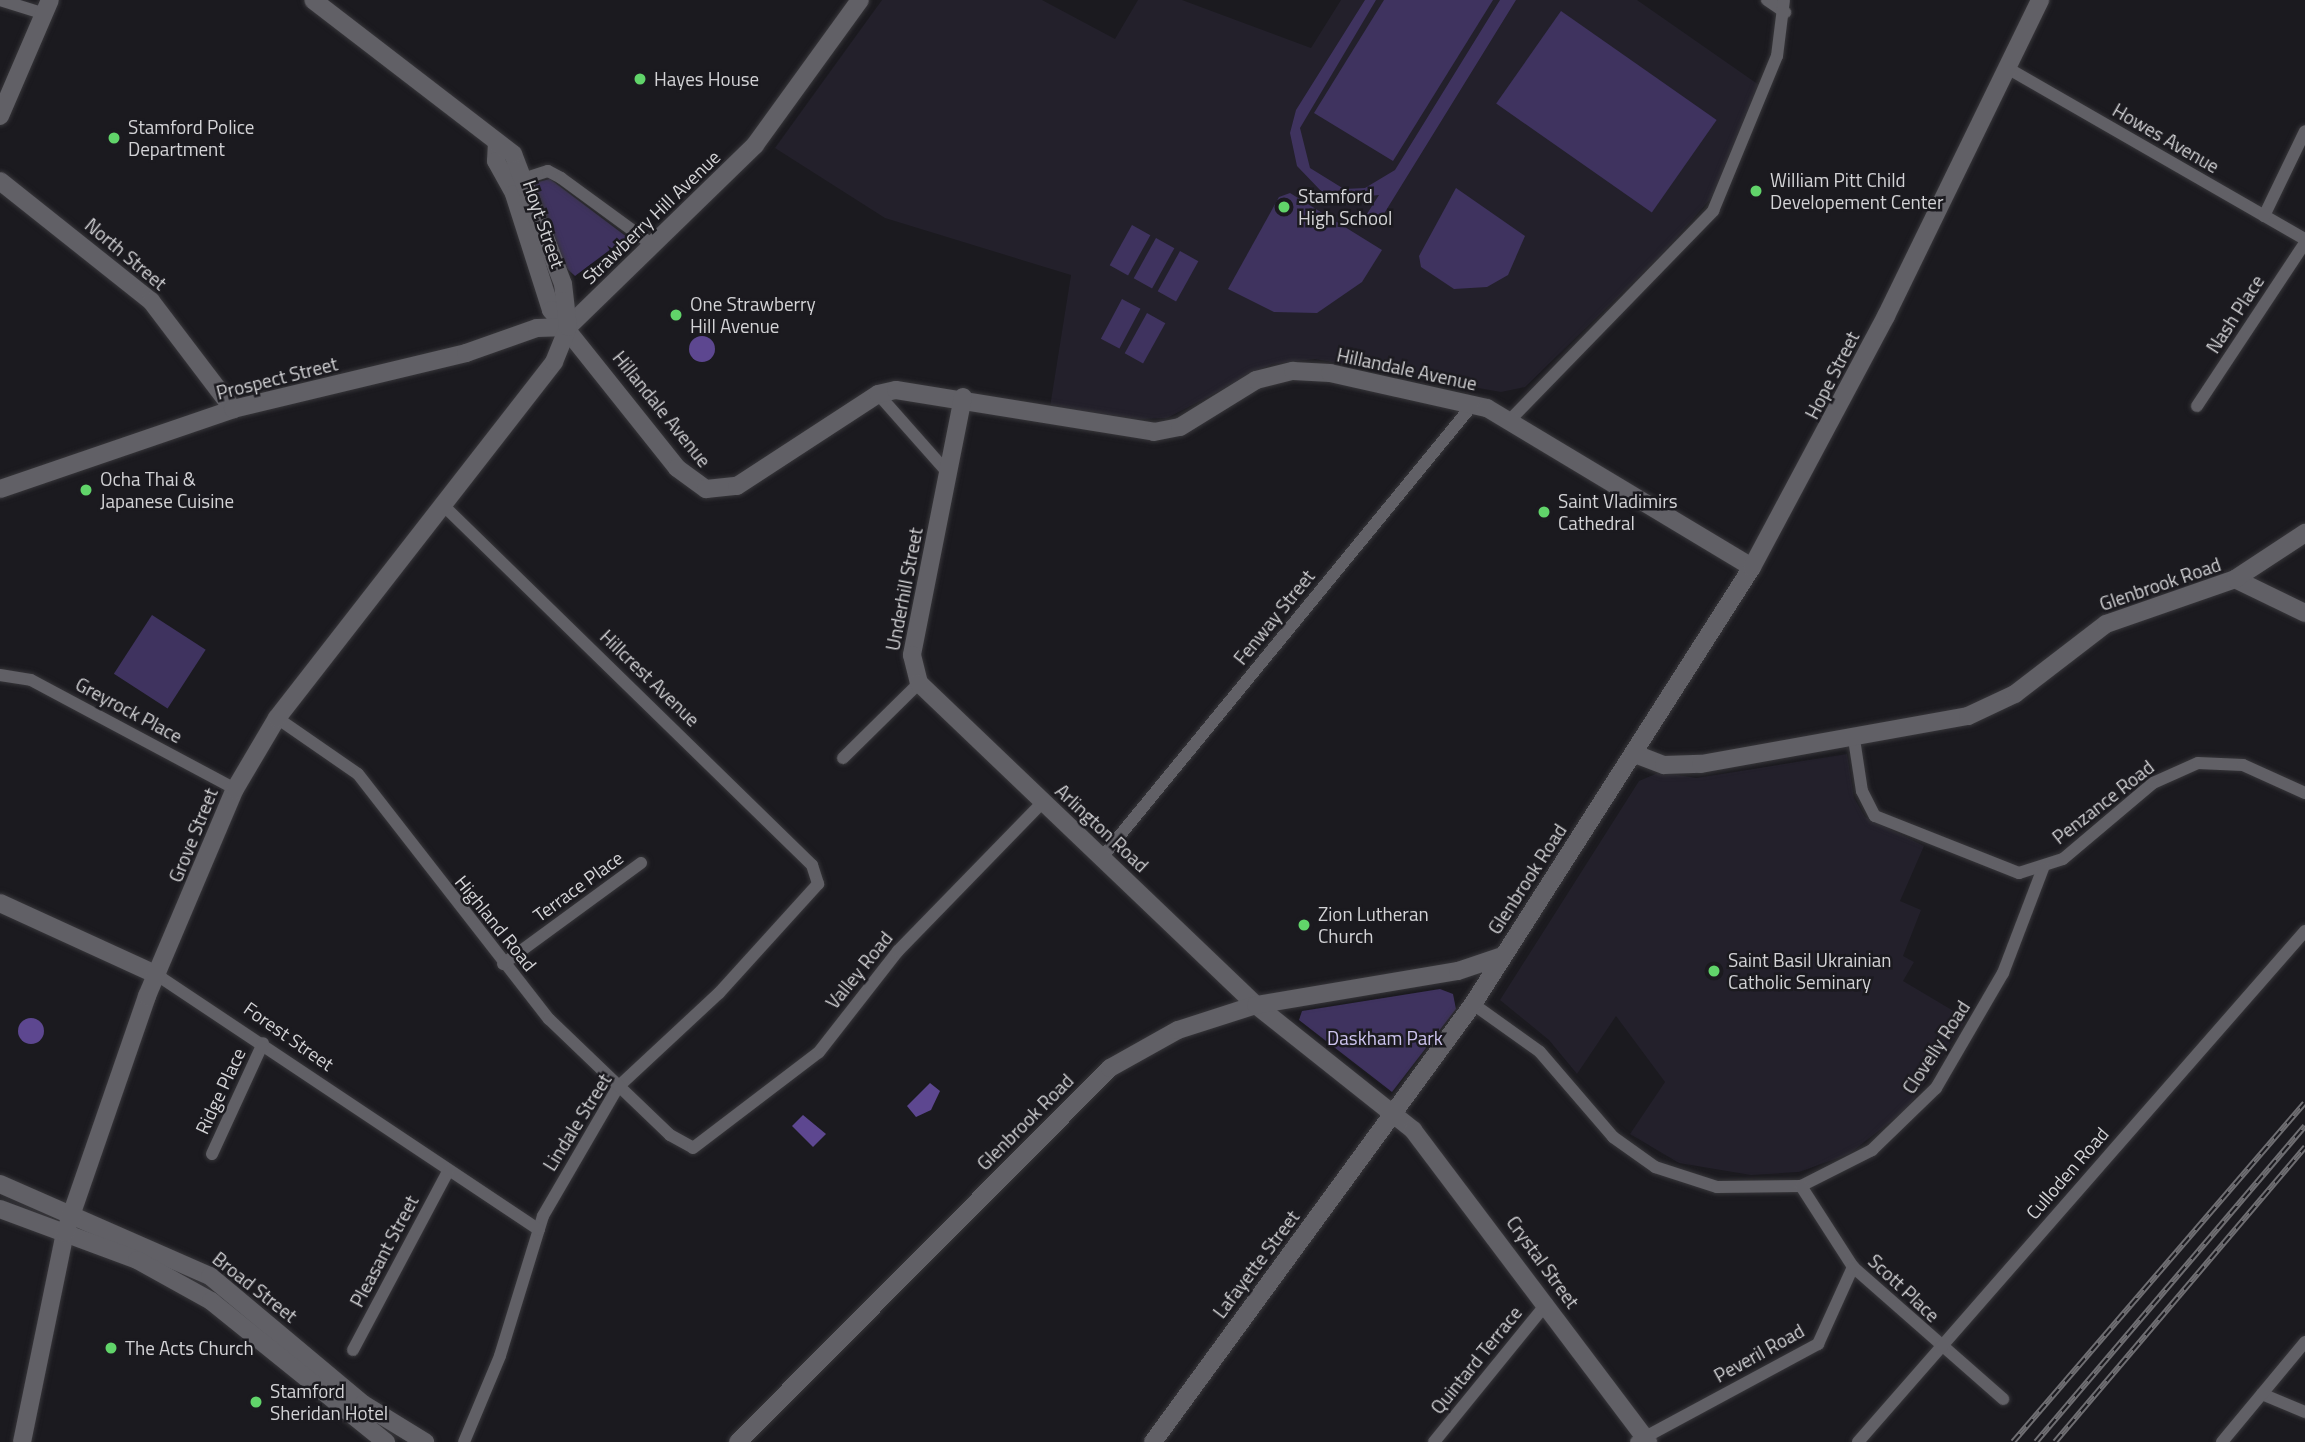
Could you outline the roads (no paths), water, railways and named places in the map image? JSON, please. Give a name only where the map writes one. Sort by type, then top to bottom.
[{"type":"main road","name":"Hoyt Street","points":[[313,0],[513,154],[563,284],[568,327]]},
{"type":"main road","name":"Strawberry Hill Avenue","points":[[568,327],[755,145],[860,0]]},
{"type":"main road","name":"Hope Street","points":[[1635,754],[1752,567],[2009,69],[2040,0]]},
{"type":"main road","points":[[0,116],[48,7]]},
{"type":"main road","name":"Hoyt Street","points":[[497,142],[496,161],[514,194],[551,310],[568,327]]},
{"type":"main road","name":"North Street","points":[[0,181],[151,301],[233,409]]},
{"type":"main road","name":"Hillandale Avenue","points":[[568,327],[677,468],[706,489],[737,486],[878,394],[909,389],[1154,432],[1180,427],[1256,380],[1293,371],[1474,403],[1509,421],[1752,567]]},
{"type":"main road","name":"Prospect Street","points":[[0,489],[233,409],[466,353],[537,328],[568,327]]},
{"type":"main road","name":"Grove Street","points":[[22,1442],[71,1213],[157,975],[235,789],[277,718],[445,507],[554,362],[568,327]]},
{"type":"main road","name":"Underhill Street","points":[[919,683],[912,655],[963,397]]},
{"type":"main road","name":"Glenbrook Road","points":[[738,1442],[1110,1068],[1178,1030],[1256,1005],[1458,971],[1502,956],[1635,754],[1688,765],[1854,738],[1990,708],[2105,624],[2235,579],[2305,534]]},
{"type":"main road","points":[[2235,579],[2305,613]]},
{"type":"main road","name":"Arlington Road","points":[[919,683],[1256,1005],[1396,1113]]},
{"type":"main road","name":"Forest Street","points":[[0,903],[157,975]]},
{"type":"main road","name":"Lafayette Street","points":[[1153,1442],[1396,1113],[1473,1004],[1502,956]]},
{"type":"main road","name":"Crystal Street","points":[[1396,1113],[1547,1303],[1643,1440]]},
{"type":"main road","name":"Broad Street","points":[[0,1184],[210,1276],[363,1404],[425,1442]]},
{"type":"main road","name":"Broad Street","points":[[0,1209],[137,1261],[211,1301],[386,1442]]},
{"type":"street","points":[[0,0],[48,7]]},
{"type":"street","points":[[1509,421],[1713,211],[1777,56],[1784,6],[1767,0]]},
{"type":"street","name":"Howes Avenue","points":[[2009,69],[2305,241]]},
{"type":"street","points":[[2264,216],[2305,131]]},
{"type":"street","name":"Hoyt Street","points":[[523,179],[548,171],[654,246]]},
{"type":"street","name":"Nash Place","points":[[2197,406],[2305,241]]},
{"type":"street","points":[[878,394],[948,473]]},
{"type":"street","name":"Fenway Street","points":[[1103,856],[1474,403]]},
{"type":"street","name":"Hillcrest Avenue","points":[[445,507],[812,865],[818,884]]},
{"type":"street","name":"Greyrock Place","points":[[0,675],[31,680],[235,789]]},
{"type":"street","points":[[843,758],[919,683]]},
{"type":"street","name":"Highland Road","points":[[277,718],[358,774],[503,964],[618,1087],[693,1148]]},
{"type":"street","points":[[1854,738],[1862,791],[1881,820],[2019,873],[2043,868]]},
{"type":"street","name":"Penzance Road","points":[[2043,868],[2081,848],[2153,783],[2182,768],[2228,761],[2305,793]]},
{"type":"street","name":"Valley Road","points":[[693,1148],[819,1052],[881,970],[1044,801]]},
{"type":"street","name":"Terrace Place","points":[[503,964],[641,863]]},
{"type":"street","name":"Clovelly Road","points":[[1473,1004],[1540,1052],[1614,1137],[1655,1167],[1717,1187],[1801,1186],[1872,1150],[1936,1088],[2003,973],[2043,868]]},
{"type":"street","name":"Lindale Street","points":[[464,1442],[500,1356],[539,1230],[618,1087],[719,993],[818,884]]},
{"type":"street","name":"Culloden Road","points":[[1858,1442],[2305,931]]},
{"type":"street","name":"Forest Street","points":[[157,975],[539,1230]]},
{"type":"street","name":"Ridge Place","points":[[212,1154],[262,1043]]},
{"type":"street","name":"Pleasant Street","points":[[353,1350],[448,1171]]},
{"type":"street","name":"Scott Place","points":[[1801,1186],[1853,1267],[2003,1399]]},
{"type":"street","name":"Peveril Road","points":[[1643,1440],[1818,1344],[1853,1267]]},
{"type":"street","name":"Quintard Terrace","points":[[1434,1442],[1547,1303]]},
{"type":"street","points":[[2222,1442],[2305,1342]]},
{"type":"street","points":[[2262,1394],[2305,1412]]},
{"type":"railway","points":[[2013,1442],[2305,1103]]},
{"type":"railway","points":[[2036,1442],[2305,1126]]},
{"type":"railway","points":[[2055,1442],[2305,1147]]},
{"type":"place","name":"Hayes House","points":[[640,79]]},
{"type":"place","name":"Stamford Police Department","points":[[114,138]]},
{"type":"place","name":"William Pitt Child Developement Center","points":[[1756,191]]},
{"type":"place","name":"Stamford High School","points":[[1284,207]]},
{"type":"place","name":"One Strawberry Hill Avenue","points":[[676,315]]},
{"type":"place","name":"Ocha Thai & Japanese Cuisine","points":[[86,490]]},
{"type":"place","name":"Saint Vladimirs Cathedral","points":[[1544,512]]},
{"type":"place","name":"Zion Lutheran Church","points":[[1304,925]]},
{"type":"place","name":"Saint Basil Ukrainian Catholic Seminary","points":[[1714,971]]},
{"type":"place","name":"The Acts Church","points":[[111,1348]]},
{"type":"place","name":"Stamford Sheridan Hotel","points":[[256,1402]]},
{"type":"park label","name":"Daskham Park","points":[[1385,1038]]}]
